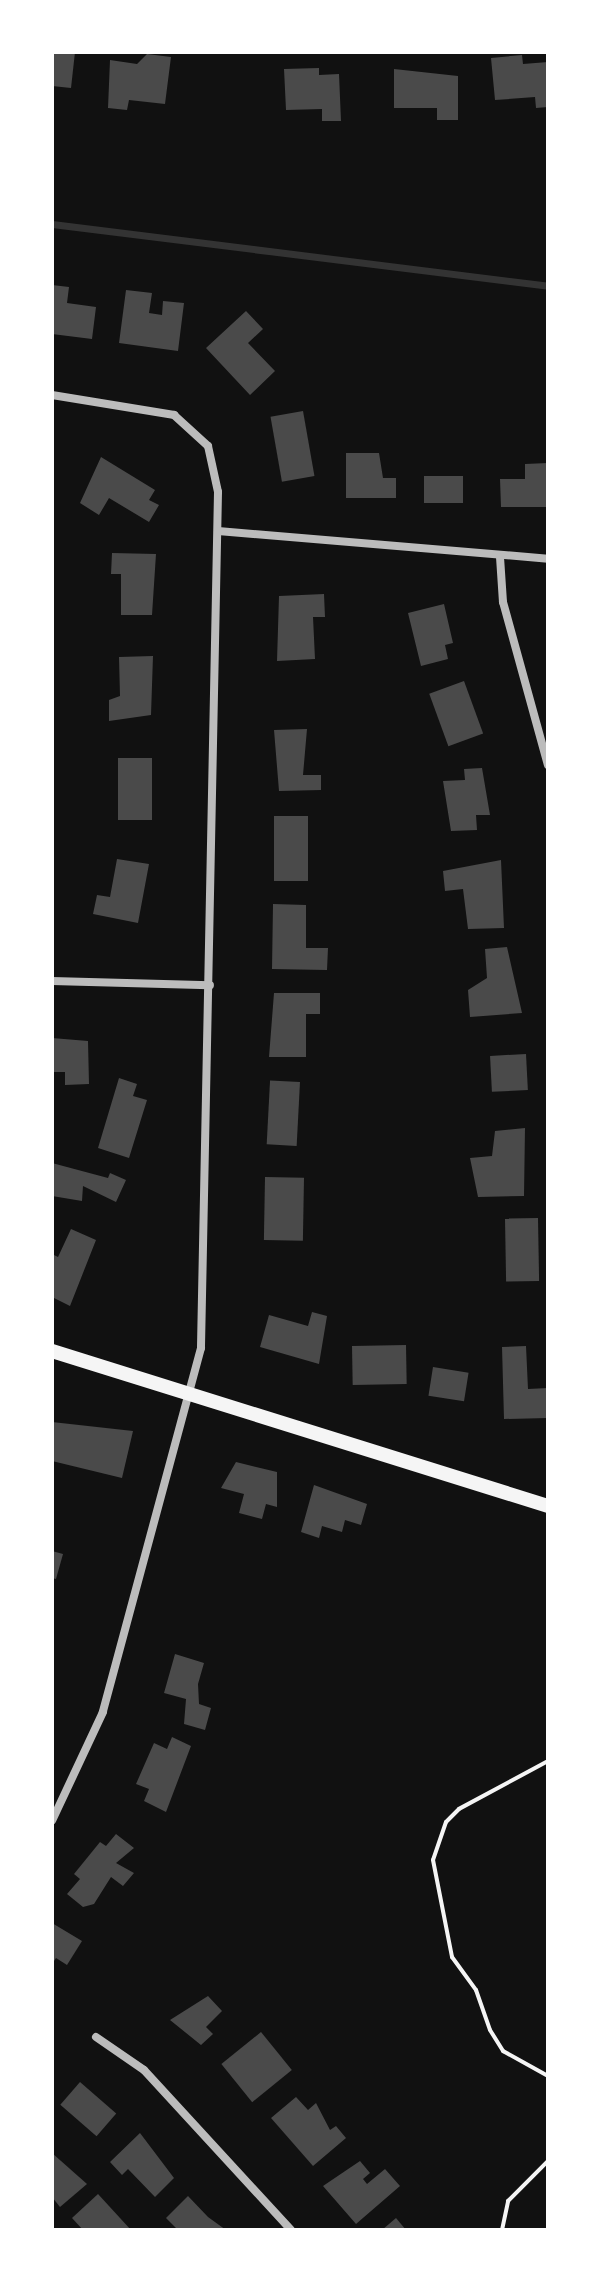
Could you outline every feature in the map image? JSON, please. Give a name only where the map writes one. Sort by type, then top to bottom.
[{"type":"main road","points":[[52,1351],[548,1506]]},
{"type":"street","points":[[52,395],[157,409],[188,424],[213,460],[218,531],[202,1327],[191,1392],[103,1712],[52,1821]]},
{"type":"street","points":[[218,531],[548,559]]},
{"type":"street","points":[[500,557],[503,602],[548,765]]},
{"type":"street","points":[[52,981],[210,985]]},
{"type":"street","points":[[96,2037],[144,2070],[291,2230]]},
{"type":"path","points":[[548,1772],[546,1763],[459,1809],[446,1822],[433,1860],[452,1957],[476,1990],[490,2030],[503,2051],[548,2076]]},
{"type":"path","points":[[502,2230],[508,2201],[548,2161]]},
{"type":"building","points":[[52,52],[75,52],[71,88],[52,86]]},
{"type":"building","points":[[147,54],[171,57],[165,104],[129,100],[127,110],[108,108],[110,60],[137,64]]},
{"type":"building","points":[[522,55],[523,64],[548,62],[548,107],[536,108],[535,97],[495,100],[491,58]]},
{"type":"building","points":[[319,68],[319,75],[339,74],[341,121],[322,121],[322,109],[286,110],[284,69]]},
{"type":"building","points":[[394,69],[458,76],[458,120],[437,120],[437,108],[394,108]]},
{"type":"building","points":[[52,285],[69,287],[67,303],[96,307],[92,339],[52,334]]},
{"type":"building","points":[[126,290],[152,293],[149,313],[162,315],[163,301],[184,303],[178,351],[119,343]]},
{"type":"building","points":[[246,311],[263,329],[248,343],[275,371],[250,395],[206,348]]},
{"type":"building","points":[[303,411],[314,476],[282,482],[271,417]]},
{"type":"building","points":[[346,453],[379,453],[383,478],[396,478],[396,498],[346,498]]},
{"type":"building","points":[[101,457],[155,490],[149,500],[159,505],[149,522],[109,498],[99,515],[80,503]]},
{"type":"building","points":[[548,463],[548,507],[501,507],[500,479],[525,479],[525,464]]},
{"type":"building","points":[[424,476],[463,476],[463,503],[424,503]]},
{"type":"building","points":[[112,553],[156,554],[152,615],[121,615],[121,574],[111,574]]},
{"type":"building","points":[[324,594],[325,617],[313,617],[315,659],[277,661],[279,596]]},
{"type":"building","points":[[444,604],[453,643],[445,645],[448,659],[421,666],[408,613]]},
{"type":"building","points":[[153,656],[151,715],[109,721],[109,700],[120,696],[119,657]]},
{"type":"building","points":[[464,681],[483,734],[448,746],[429,694]]},
{"type":"building","points":[[307,729],[303,775],[321,775],[321,790],[279,791],[274,730]]},
{"type":"building","points":[[118,758],[152,758],[152,820],[118,820]]},
{"type":"building","points":[[482,768],[490,815],[476,815],[477,830],[451,831],[443,781],[465,780],[464,769]]},
{"type":"building","points":[[274,816],[308,816],[308,881],[274,881]]},
{"type":"building","points":[[117,859],[149,864],[138,923],[93,914],[97,895],[110,897]]},
{"type":"building","points":[[501,860],[504,928],[468,929],[463,889],[445,891],[443,871]]},
{"type":"building","points":[[273,904],[306,905],[306,948],[328,948],[327,970],[272,969]]},
{"type":"building","points":[[507,947],[522,1013],[470,1017],[468,990],[487,978],[485,949]]},
{"type":"building","points":[[274,993],[320,993],[320,1014],[306,1014],[306,1057],[269,1057]]},
{"type":"building","points":[[52,1038],[88,1041],[89,1084],[65,1085],[65,1072],[52,1072]]},
{"type":"building","points":[[526,1054],[528,1090],[492,1092],[490,1056]]},
{"type":"building","points":[[119,1078],[137,1084],[133,1096],[147,1100],[129,1158],[98,1148]]},
{"type":"building","points":[[270,1080],[300,1082],[297,1146],[267,1144]]},
{"type":"building","points":[[525,1128],[524,1196],[478,1197],[470,1158],[492,1156],[495,1131]]},
{"type":"building","points":[[52,1163],[108,1178],[110,1173],[126,1180],[116,1202],[83,1186],[82,1201],[52,1196]]},
{"type":"building","points":[[265,1177],[304,1178],[303,1241],[264,1240]]},
{"type":"building","points":[[538,1218],[539,1281],[506,1282],[505,1219]]},
{"type":"building","points":[[71,1229],[96,1240],[70,1306],[52,1297],[52,1254],[58,1257]]},
{"type":"building","points":[[312,1312],[327,1316],[319,1364],[260,1347],[269,1315],[308,1326]]},
{"type":"building","points":[[406,1345],[407,1384],[353,1385],[352,1346]]},
{"type":"building","points":[[526,1346],[528,1389],[548,1388],[548,1418],[504,1419],[502,1347]]},
{"type":"building","points":[[433,1367],[469,1373],[464,1401],[428,1396]]},
{"type":"building","points":[[52,1422],[133,1431],[122,1478],[52,1461]]},
{"type":"building","points":[[236,1462],[277,1472],[277,1507],[266,1504],[262,1519],[239,1513],[244,1494],[221,1488]]},
{"type":"building","points":[[314,1485],[367,1504],[361,1525],[345,1520],[342,1532],[322,1526],[319,1538],[301,1532]]},
{"type":"building","points":[[52,1551],[63,1554],[56,1579],[52,1578]]},
{"type":"building","points":[[175,1654],[204,1663],[198,1684],[199,1704],[211,1708],[205,1730],[184,1724],[186,1699],[164,1693]]},
{"type":"building","points":[[172,1737],[191,1746],[166,1812],[144,1801],[149,1789],[136,1784],[154,1743],[167,1749]]},
{"type":"building","points":[[116,1834],[134,1848],[116,1863],[134,1873],[123,1886],[111,1877],[94,1904],[83,1907],[67,1894],[80,1879],[74,1874],[100,1842],[106,1846]]},
{"type":"building","points":[[52,1923],[82,1941],[67,1965],[56,1958],[52,1964]]},
{"type":"building","points":[[208,1996],[222,2011],[206,2027],[213,2034],[201,2045],[170,2020]]},
{"type":"building","points":[[261,2032],[292,2070],[252,2102],[221,2064]]},
{"type":"building","points":[[80,2082],[116,2113],[97,2136],[60,2105]]},
{"type":"building","points":[[296,2097],[308,2110],[316,2103],[330,2130],[336,2126],[346,2138],[313,2166],[271,2118]]},
{"type":"building","points":[[140,2133],[174,2178],[155,2197],[128,2169],[122,2175],[110,2162]]},
{"type":"building","points":[[52,2153],[87,2184],[60,2207],[52,2197]]},
{"type":"building","points":[[360,2161],[370,2173],[363,2179],[367,2184],[385,2169],[400,2186],[356,2224],[323,2186]]},
{"type":"building","points":[[98,2194],[131,2230],[83,2230],[72,2218]]},
{"type":"building","points":[[188,2196],[226,2230],[178,2230],[166,2218]]},
{"type":"building","points":[[396,2218],[406,2230],[382,2230]]},
{"type":"waterway","points":[[52,224],[548,286]]}]
